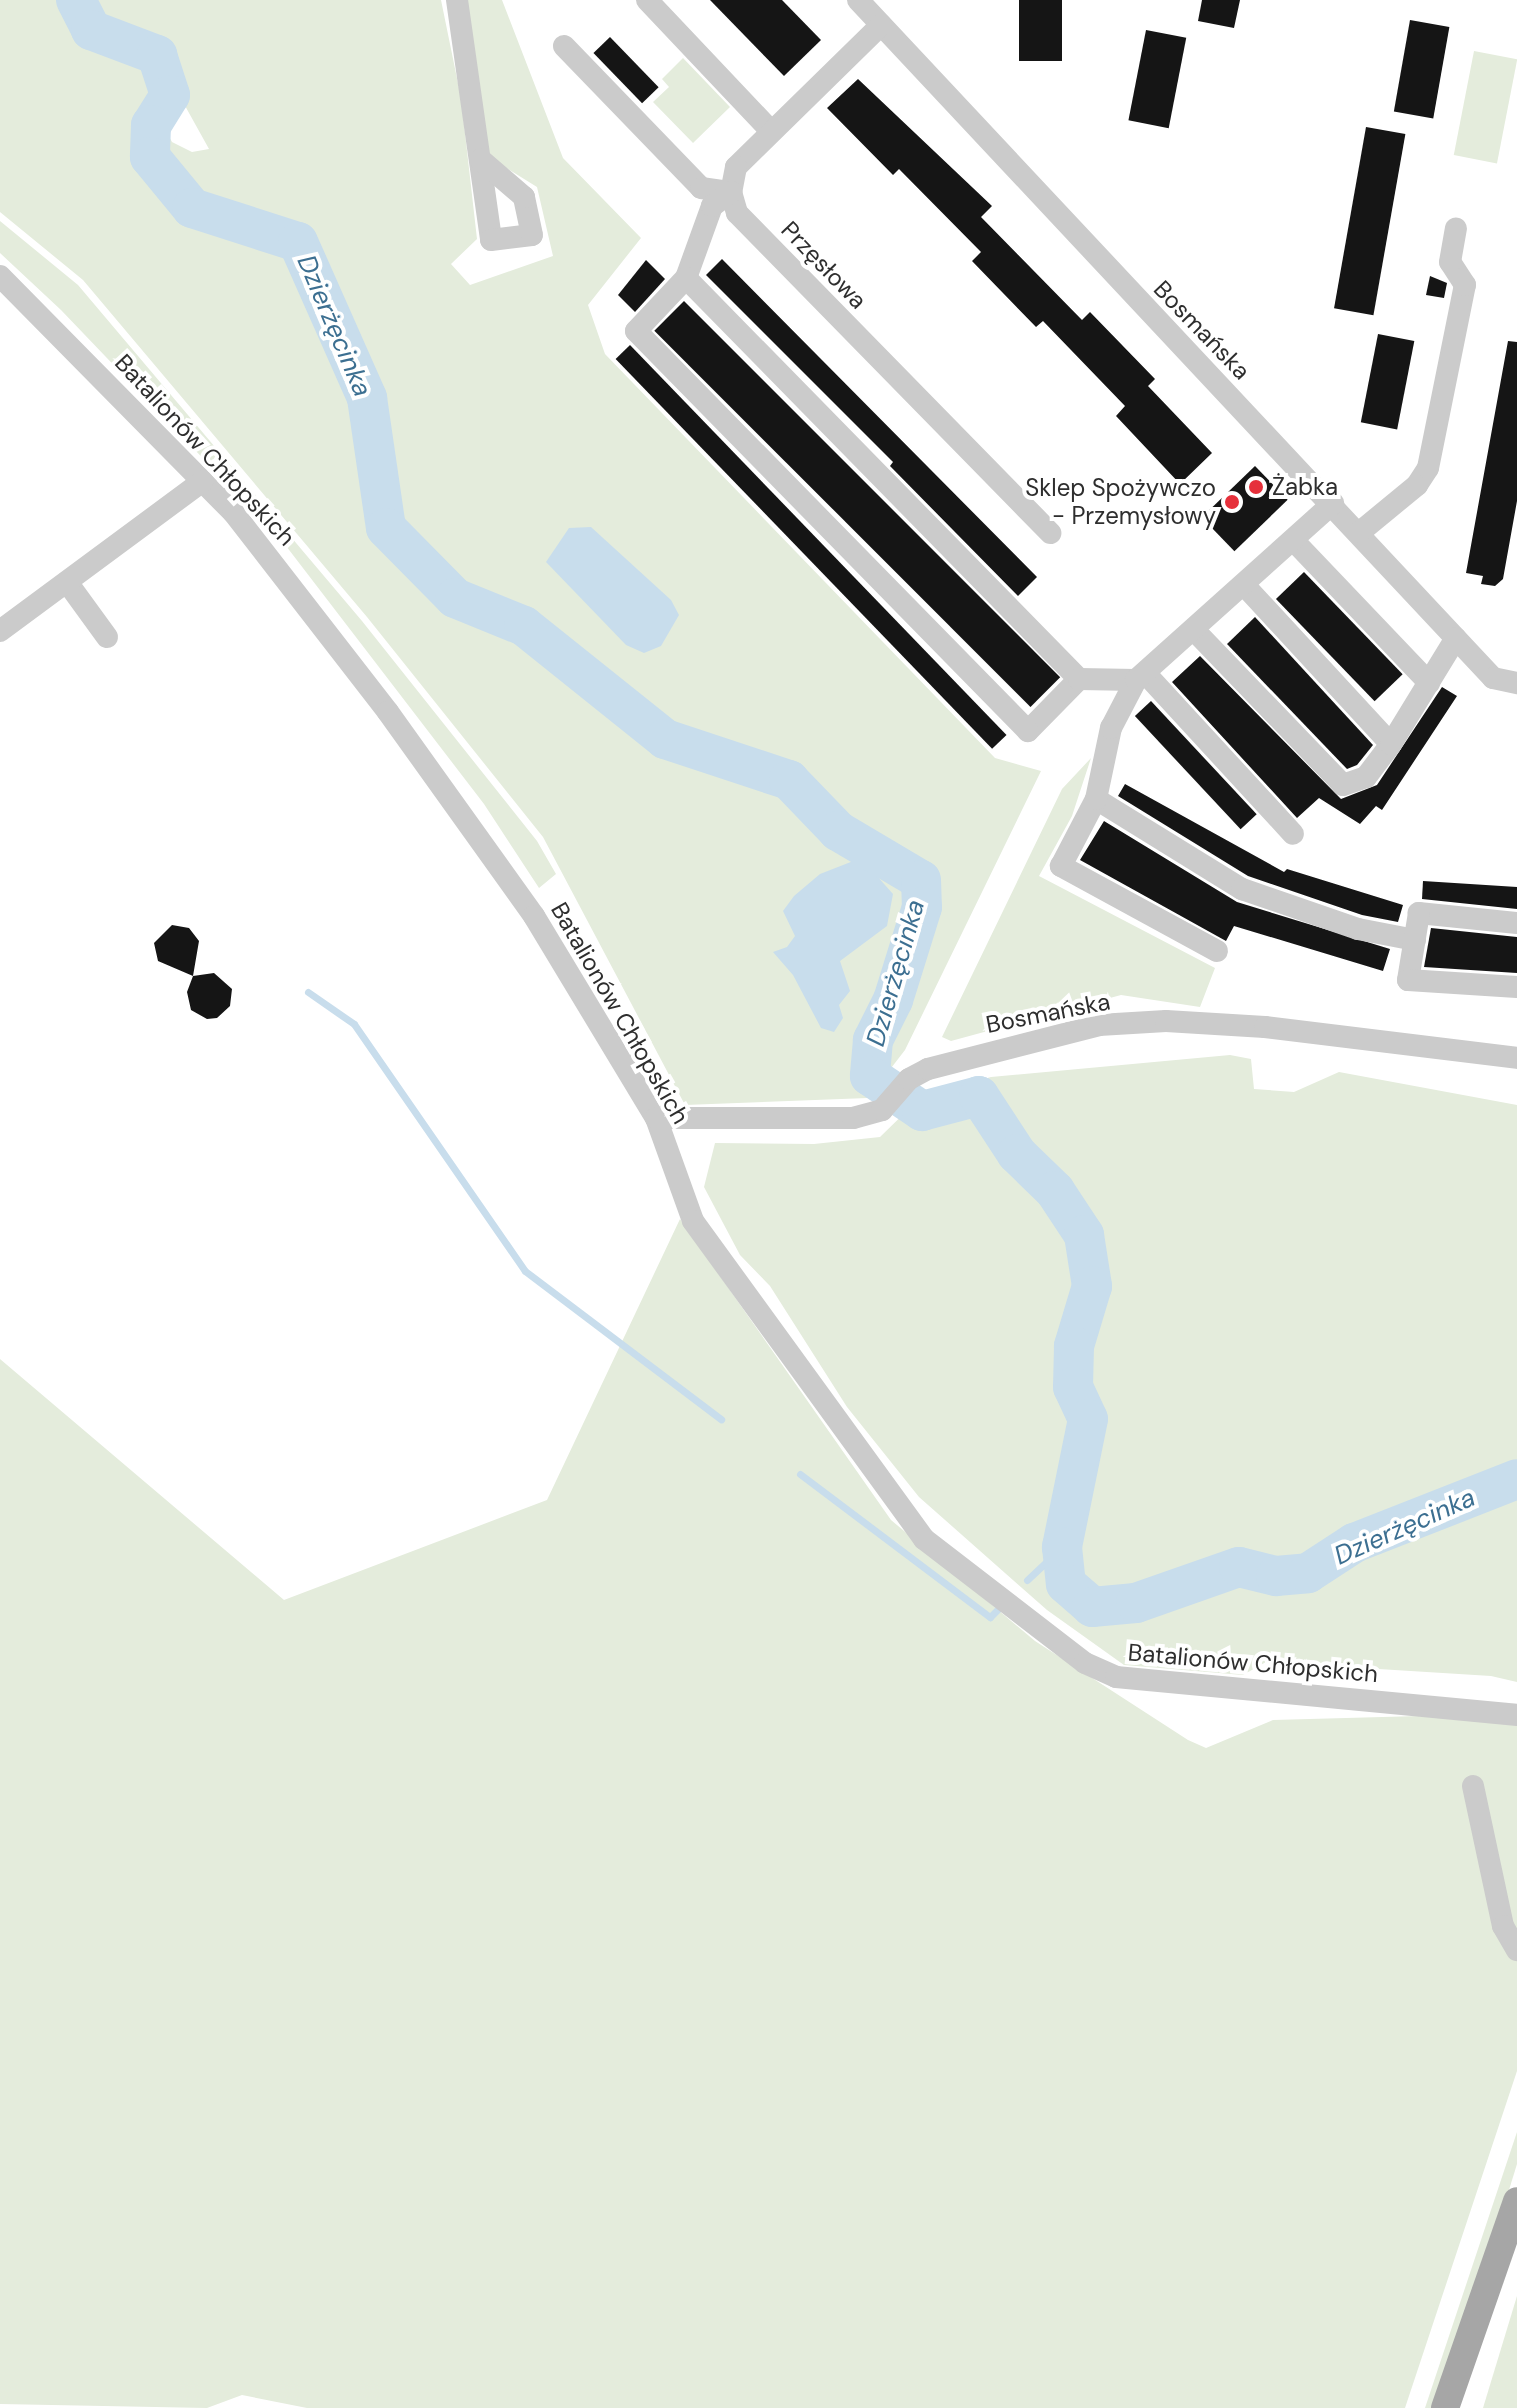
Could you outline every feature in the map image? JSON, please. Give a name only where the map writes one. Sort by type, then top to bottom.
[{"type":"main road","points":[[1445,2408],[1517,2201]]},
{"type":"street","points":[[457,0],[481,160]]},
{"type":"street","points":[[647,0],[771,131]]},
{"type":"street","name":"Bosmańska","points":[[858,0],[1333,503],[1493,678],[1517,683]]},
{"type":"street","points":[[881,25],[736,167],[731,192],[712,206],[686,278],[636,331],[1028,731],[1079,679],[1141,677],[1293,834]]},
{"type":"street","points":[[564,46],[701,188],[731,192]]},
{"type":"street","name":"Przęsłowa","points":[[731,192],[737,213],[1050,533]]},
{"type":"street","points":[[1360,532],[1417,485],[1428,468],[1465,285],[1450,262],[1456,229]]},
{"type":"street","name":"Batalionów Chłopskich","points":[[0,276],[203,481],[388,712],[534,916],[656,1118],[693,1221],[913,1527],[1085,1663],[1130,1680],[1517,1715]]},
{"type":"street","points":[[686,278],[1079,679]]},
{"type":"street","points":[[0,631],[203,481]]},
{"type":"street","points":[[1217,951],[1061,866],[1096,799],[1111,728],[1141,677],[1245,586],[1333,503]]},
{"type":"street","points":[[1294,541],[1429,683]]},
{"type":"street","points":[[67,582],[107,637]]},
{"type":"street","points":[[1245,586],[1391,744]]},
{"type":"street","points":[[1194,630],[1343,785],[1366,777],[1391,744],[1456,638]]},
{"type":"street","points":[[1096,799],[1242,889],[1358,929],[1415,940]]},
{"type":"street","points":[[1517,923],[1419,913],[1408,980],[1517,987]]},
{"type":"street","name":"Bosmańska","points":[[656,1118],[853,1118],[882,1110],[909,1079],[928,1069],[1099,1025],[1166,1021],[1342,1035],[1517,1058]]},
{"type":"street","points":[[1473,1786],[1503,1926],[1517,1950]]},
{"type":"green space","points":[[0,0],[441,0],[461,98],[477,239],[451,264],[470,285],[553,256],[537,187],[490,158],[464,0],[502,0],[563,158],[641,238],[588,305],[605,354],[995,758],[1041,771],[905,1050],[868,1098],[685,1105],[543,837],[367,617],[83,280],[0,212]],"holes":[[[179,95],[209,149],[192,152],[172,142],[164,127]]]},
{"type":"green space","points":[[1474,51],[1517,59],[1497,163],[1454,155]]},
{"type":"green space","points":[[683,58],[730,107],[693,143],[653,102],[669,87],[662,79]]},
{"type":"green space","points":[[0,221],[78,285],[362,621],[537,841],[556,874],[539,888],[484,804],[283,542],[61,310],[0,253]]},
{"type":"green space","points":[[1091,758],[1072,816],[1039,876],[1215,968],[1200,1007],[1121,995],[951,1041],[942,1037],[1062,789]]},
{"type":"green space","points":[[1230,1055],[1251,1059],[1254,1089],[1294,1092],[1339,1072],[1517,1105],[1517,1682],[1491,1676],[1266,1662],[1243,1675],[1124,1665],[1047,1610],[919,1497],[847,1407],[770,1286],[740,1255],[704,1187],[715,1143],[814,1144],[880,1137],[922,1096],[991,1077]]},
{"type":"green space","points":[[680,1219],[891,1520],[1035,1641],[1188,1740],[1206,1748],[1273,1720],[1492,1714],[1517,1719],[1517,2071],[1405,2408],[307,2408],[242,2395],[207,2408],[0,2404],[0,1359],[284,1600],[547,1500]]},
{"type":"green space","points":[[1517,2132],[1517,2164],[1497,2229],[1436,2408],[1425,2408]]},
{"type":"green space","points":[[1517,2296],[1517,2408],[1483,2408]]},
{"type":"water","points":[[591,527],[671,600],[679,615],[661,646],[644,653],[626,645],[546,562],[569,528]]},
{"type":"water","points":[[861,858],[893,894],[887,926],[840,961],[850,991],[839,1005],[843,1018],[834,1032],[821,1028],[793,975],[773,952],[787,947],[795,936],[783,911],[794,896],[820,874]]},
{"type":"building","points":[[710,0],[782,0],[821,40],[784,76]]},
{"type":"building","points":[[1019,0],[1062,0],[1062,61],[1019,61]]},
{"type":"building","points":[[1202,0],[1240,0],[1234,28],[1198,21]]},
{"type":"building","points":[[1410,20],[1449,27],[1433,119],[1394,112]]},
{"type":"building","points":[[1146,30],[1186,38],[1169,128],[1128,120]]},
{"type":"building","points":[[610,37],[659,87],[642,103],[593,53]]},
{"type":"building","points":[[858,79],[992,206],[981,217],[1082,320],[1090,312],[1155,379],[1148,386],[1212,453],[1180,484],[1116,416],[1125,406],[1043,321],[1036,327],[972,261],[981,252],[899,169],[893,175],[827,108]]},
{"type":"building","points":[[1366,127],[1405,134],[1373,315],[1334,308]]},
{"type":"building","points":[[722,259],[1037,577],[1018,596],[890,466],[893,462],[706,275]]},
{"type":"building","points":[[646,260],[665,279],[635,312],[618,295]]},
{"type":"building","points":[[1430,276],[1447,283],[1444,298],[1426,295]]},
{"type":"building","points":[[684,301],[1060,677],[1030,707],[654,331]]},
{"type":"building","points":[[1378,334],[1414,341],[1397,429],[1361,422]]},
{"type":"building","points":[[1508,341],[1517,342],[1517,501],[1503,579],[1495,586],[1481,584],[1483,576],[1466,573]]},
{"type":"building","points":[[630,345],[1007,735],[992,749],[616,359]]},
{"type":"building","points":[[1255,466],[1288,500],[1234,551],[1202,517]]},
{"type":"building","points":[[1304,572],[1403,674],[1375,701],[1276,599]]},
{"type":"building","points":[[1255,617],[1373,745],[1357,765],[1347,769],[1227,644]]},
{"type":"building","points":[[1200,656],[1341,799],[1377,785],[1442,687],[1457,696],[1382,810],[1376,806],[1360,824],[1319,798],[1297,818],[1172,682]]},
{"type":"building","points":[[1151,701],[1257,814],[1241,829],[1135,716]]},
{"type":"building","points":[[1125,784],[1284,872],[1287,869],[1403,905],[1398,922],[1362,915],[1248,876],[1118,796]]},
{"type":"building","points":[[1104,821],[1237,902],[1390,949],[1383,971],[1234,926],[1226,941],[1080,860]]},
{"type":"building","points":[[1423,881],[1517,887],[1517,909],[1422,899]]},
{"type":"building","points":[[172,925],[189,928],[199,941],[193,976],[158,961],[154,943]]},
{"type":"building","points":[[1431,928],[1517,937],[1517,973],[1424,967]]},
{"type":"building","points":[[214,973],[232,989],[230,1006],[217,1018],[207,1019],[191,1010],[187,992],[193,976]]},
{"type":"waterway","name":"Dzierżęcinka","points":[[76,0],[91,30],[157,55],[170,95],[151,125],[150,157],[192,208],[298,242],[367,398],[386,528],[455,598],[524,626],[665,739],[789,780],[838,831],[921,880],[922,907],[893,1000],[873,1040],[870,1076],[922,1111],[979,1096],[1017,1154],[1055,1191],[1084,1235],[1092,1286],[1074,1346],[1073,1387],[1088,1419],[1062,1547],[1066,1584],[1092,1607],[1136,1603],[1239,1567],[1276,1576],[1308,1573],[1354,1543],[1517,1479]]},
{"type":"waterway","points":[[308,992],[354,1024],[525,1271],[721,1419]]},
{"type":"waterway","points":[[800,1474],[990,1617],[1002,1605]]},
{"type":"waterway","points":[[1027,1580],[1062,1547]]},
{"type":"place","name":"Żabka","points":[[1256,487]]},
{"type":"place","name":"Sklep Spożywczo - Przemysłowy","points":[[1232,502]]}]
